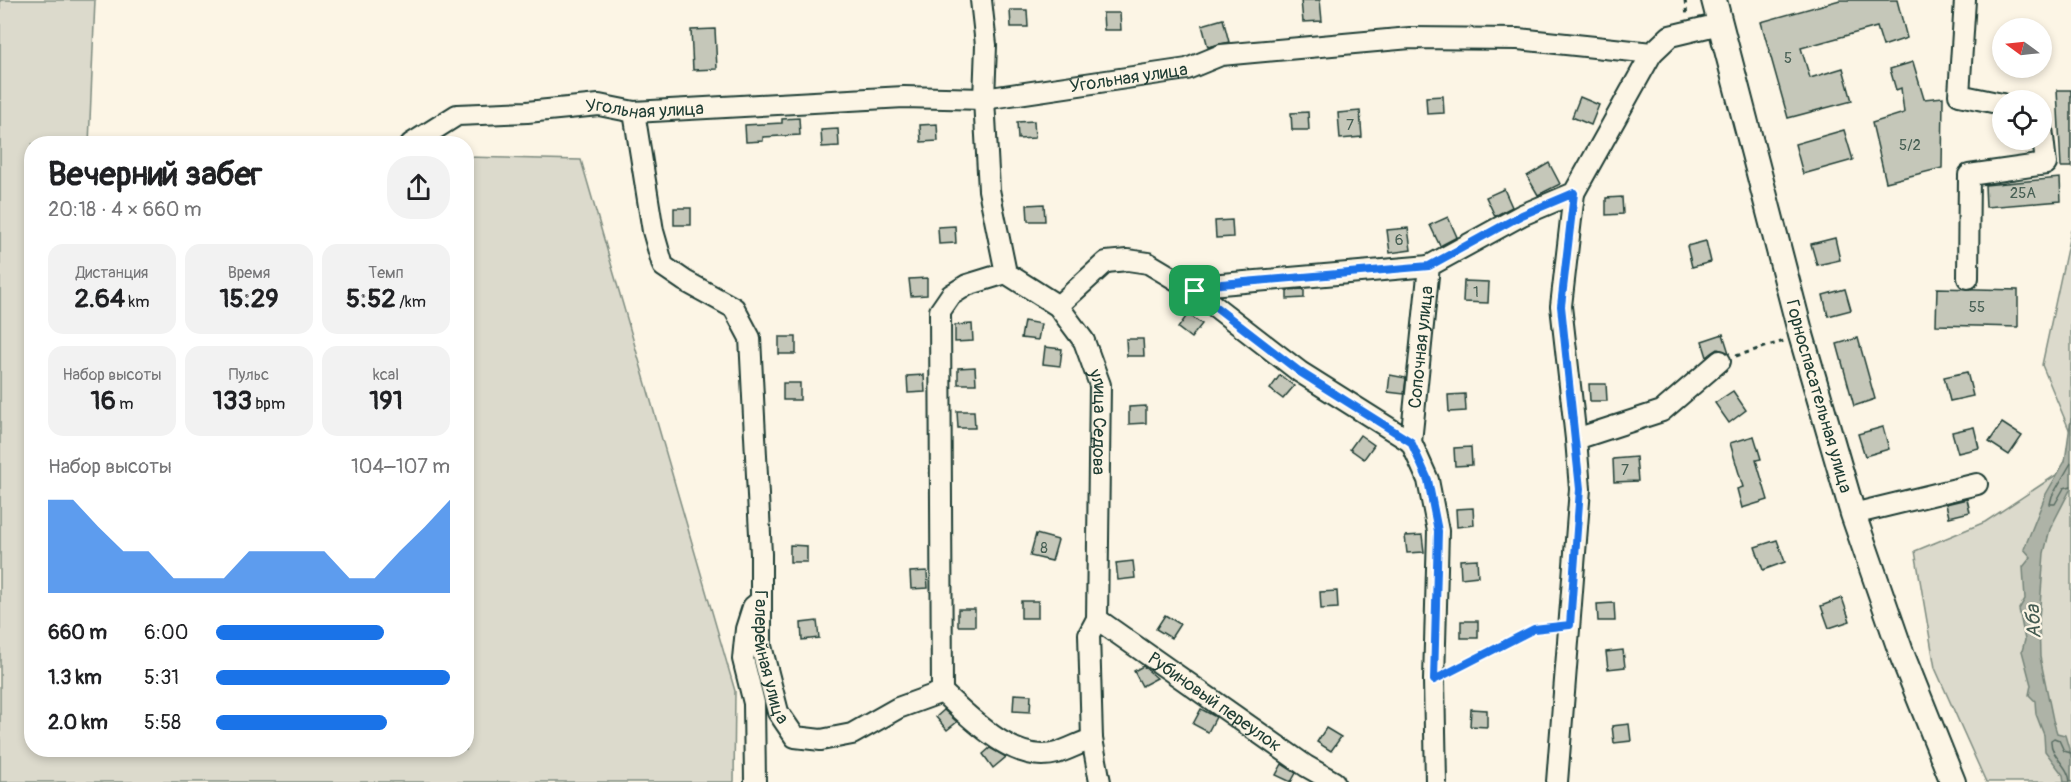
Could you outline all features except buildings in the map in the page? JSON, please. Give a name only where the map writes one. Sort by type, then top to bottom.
[{"type":"main road","name":"Горноспасательная улица","points":[[1714,0],[1801,335],[1853,514],[1902,655],[1953,782]]},
{"type":"street","points":[[981,0],[986,45],[984,99],[989,190],[1006,273],[967,285],[951,295],[940,311],[942,692],[1005,744],[1024,753],[1055,753],[1092,739]]},
{"type":"street","points":[[1965,0],[1959,95],[1992,102]]},
{"type":"street","points":[[1557,782],[1580,489],[1561,306],[1574,193],[1652,53],[1670,36],[1720,24]]},
{"type":"street","name":"Угольная улица","points":[[424,136],[457,115],[527,112],[599,105],[634,112],[904,97],[984,99],[1187,69],[1221,55],[1410,38],[1518,39],[1652,53]]},
{"type":"street","name":"Галерейная улица","points":[[634,112],[653,231],[663,266],[685,281],[735,308],[750,338],[761,554],[762,646],[778,712],[795,737],[821,740],[852,734],[898,708],[942,692]]},
{"type":"street","points":[[1968,278],[1969,175],[2046,164],[2044,150]]},
{"type":"street","name":"Сопочная улица","points":[[1436,782],[1434,680],[1438,531],[1428,480],[1411,442],[1429,266],[1522,215],[1574,193]]},
{"type":"street","points":[[1058,306],[1106,262],[1128,260],[1148,263],[1195,291],[1300,372],[1411,442]]},
{"type":"street","points":[[1195,291],[1210,285],[1429,266]]},
{"type":"street","name":"улица Седова","points":[[1006,273],[1058,306],[1084,341],[1100,385],[1096,619],[1089,634],[1092,739],[1100,782]]},
{"type":"street","points":[[1576,439],[1662,411],[1720,361]]},
{"type":"street","points":[[1853,514],[1977,484]]},
{"type":"street","points":[[755,782],[754,703],[743,659],[746,629],[753,606],[761,602]]},
{"type":"street","name":"Рубиновый переулок","points":[[1096,619],[1306,766],[1334,782]]},
{"type":"path","points":[[1720,361],[1801,335]]},
{"type":"path","points":[[1434,680],[1534,629],[1570,625]]},
{"type":"shaded area","points":[[0,0],[95,0],[89,136],[24,136],[24,757],[474,757],[474,157],[581,160],[735,691],[734,782],[0,782]]},
{"type":"shaded area","points":[[2071,230],[2071,434],[2042,365]]},
{"type":"shaded area","points":[[2071,465],[2071,782],[1986,782],[1935,668],[1915,551],[1985,522]]},
{"type":"water","name":"Аба","points":[[2071,418],[2071,488],[2050,529],[2044,553],[2039,619],[2040,657],[2053,720],[2057,733],[2065,735],[2071,756],[2071,782],[2064,782],[2063,775],[2045,751],[2044,735],[2036,714],[2035,701],[2029,695],[2031,685],[2022,651],[2025,640],[2019,609],[2025,599],[2023,567],[2031,557],[2024,549],[2046,494],[2065,461]]},
{"type":"route","points":[[1574,193],[1561,306],[1580,489],[1570,625],[1534,629],[1434,680],[1438,531],[1428,480],[1411,442],[1300,372],[1195,291],[1210,285],[1429,266],[1522,215],[1574,193]]}]
